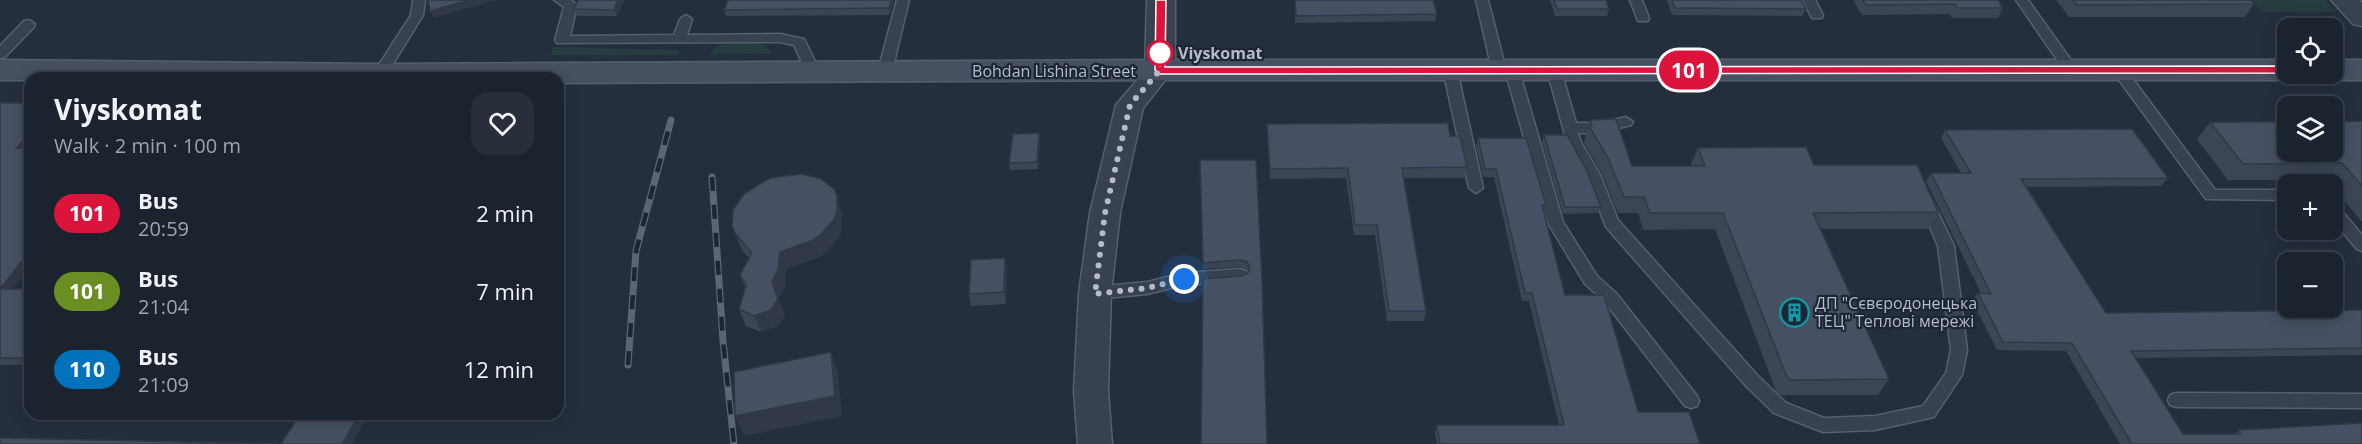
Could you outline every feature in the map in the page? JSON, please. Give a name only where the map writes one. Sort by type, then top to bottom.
[{"type":"main road","name":"Bohdan Lishina Street","points":[[0,70],[157,72]]},
{"type":"main road","name":"Bohdan Lishina Street","points":[[564,74],[1160,70],[2277,70]]},
{"type":"main road","points":[[2343,70],[2362,70]]},
{"type":"street","points":[[1095,444],[1091,391],[1095,294],[1105,213],[1130,105],[1160,70],[1161,0]]},
{"type":"street","points":[[2344,0],[2362,18]]},
{"type":"lane","points":[[393,72],[417,15],[419,0]]},
{"type":"lane","points":[[560,0],[571,5],[562,40],[780,38],[799,42],[813,72]]},
{"type":"lane","points":[[885,71],[903,0]]},
{"type":"lane","points":[[1482,0],[1556,223],[1591,280],[1610,297],[1691,400]]},
{"type":"lane","points":[[1636,0],[1643,18]]},
{"type":"lane","points":[[1809,0],[1817,15]]},
{"type":"lane","points":[[2022,0],[2071,70]]},
{"type":"lane","points":[[679,39],[686,19]]},
{"type":"lane","points":[[0,54],[29,24]]},
{"type":"lane","points":[[1450,70],[1476,188]]},
{"type":"lane","points":[[1554,70],[1574,142],[1593,175],[1611,223],[1752,381],[1780,408],[1823,424],[1875,423],[1928,412],[1954,375],[1959,350],[1946,246],[1920,189]]},
{"type":"lane","points":[[2119,70],[2211,195],[2277,195]]},
{"type":"lane","points":[[1570,128],[1599,128],[1626,122]]},
{"type":"lane","points":[[2343,222],[2362,245]]},
{"type":"lane","points":[[1095,294],[1147,288],[1184,279],[1240,275]]},
{"type":"lane","points":[[2176,400],[2362,400]]},
{"type":"green space","points":[[2251,0],[2325,0],[2337,12],[2262,12]]},
{"type":"green space","points":[[758,43],[767,46],[772,53],[710,54],[717,45]]},
{"type":"green space","points":[[553,47],[680,50],[676,55],[550,55]]},
{"type":"building","points":[[428,0],[469,0],[430,11]]},
{"type":"building","points":[[578,0],[618,0],[614,10],[574,9]]},
{"type":"building","points":[[728,0],[891,0],[889,8],[724,10]]},
{"type":"building","points":[[1295,0],[1433,0],[1437,14],[1296,16]]},
{"type":"building","points":[[1554,0],[1606,0],[1609,9],[1557,9]]},
{"type":"building","points":[[1672,0],[1801,0],[1806,9],[1675,8]]},
{"type":"building","points":[[1863,0],[1998,0],[2003,8],[1957,8],[1955,4],[1866,5]]},
{"type":"building","points":[[2073,0],[2251,0],[2254,4],[2077,5]]},
{"type":"building","points":[[0,103],[24,103],[24,139],[17,148],[24,147],[24,259],[0,289]]},
{"type":"building","name":"ДП \"Сєвєродонецька ТЕЦ\" Теплові мережі","points":[[1616,119],[1632,166],[1705,166],[1698,148],[1806,147],[1814,165],[1917,165],[1938,212],[1813,213],[1889,379],[1790,380],[1786,375],[1723,213],[1650,213],[1644,197],[1624,197],[1608,158],[1589,126],[1592,126],[1590,120]]},
{"type":"building","points":[[2362,121],[2362,186],[2342,163],[2243,164],[2210,122],[2277,122],[2277,162],[2343,162],[2343,122]]},
{"type":"building","points":[[1448,123],[1450,136],[1460,136],[1467,167],[1402,168],[1426,311],[1389,311],[1377,225],[1355,225],[1348,168],[1270,169],[1267,124]]},
{"type":"building","points":[[2132,129],[2168,178],[2021,179],[2106,313],[2277,311],[2277,318],[2343,318],[2343,310],[2362,310],[2362,348],[2131,351],[2183,434],[2241,434],[2239,430],[2362,423],[2362,444],[2132,444],[2072,343],[2003,342],[1978,293],[1991,294],[1931,173],[1971,173],[1945,130]]},
{"type":"building","points":[[1039,133],[1037,162],[1009,163],[1013,134]]},
{"type":"building","points":[[1544,135],[1567,135],[1586,169],[1601,207],[1565,207]]},
{"type":"building","points":[[1478,138],[1526,138],[1546,205],[1542,205],[1565,295],[1604,295],[1638,412],[1689,412],[1700,444],[1440,444],[1437,425],[1564,425],[1532,293],[1525,293],[1496,169],[1485,169]]},
{"type":"building","points":[[1200,160],[1256,160],[1267,444],[1201,444],[1203,279],[1241,276],[1248,273],[1250,267],[1247,262],[1240,260],[1203,263]]},
{"type":"building","points":[[802,174],[821,179],[834,189],[837,196],[837,212],[834,220],[820,235],[811,241],[780,252],[778,270],[772,282],[778,299],[771,310],[754,316],[739,309],[746,285],[740,275],[752,253],[735,233],[732,226],[733,210],[744,194],[770,178]]},
{"type":"building","points":[[1005,258],[1004,292],[969,294],[971,260]]},
{"type":"building","points":[[0,289],[24,289],[24,358],[0,358]]},
{"type":"building","points":[[831,352],[835,396],[735,416],[734,372]]},
{"type":"building","points":[[296,420],[356,420],[342,444],[281,444]]},
{"type":"building","points":[[0,438],[279,444],[0,444]]},
{"type":"railway","points":[[628,365],[636,251],[671,120]]},
{"type":"railway","points":[[712,177],[723,341],[734,444]]},
{"type":"bus line","name":"101","points":[[1161,0],[1160,70],[2277,70]]},
{"type":"place","name":"Viyskomat","points":[[1160,53]]},
{"type":"place","name":"ДП \"Сєвєродонецька ТЕЦ\" Теплові мережі","points":[[1794,312]]},
{"type":"route","points":[[1160,53],[1160,70],[1130,105],[1105,213],[1095,294],[1147,288],[1184,279]]}]
